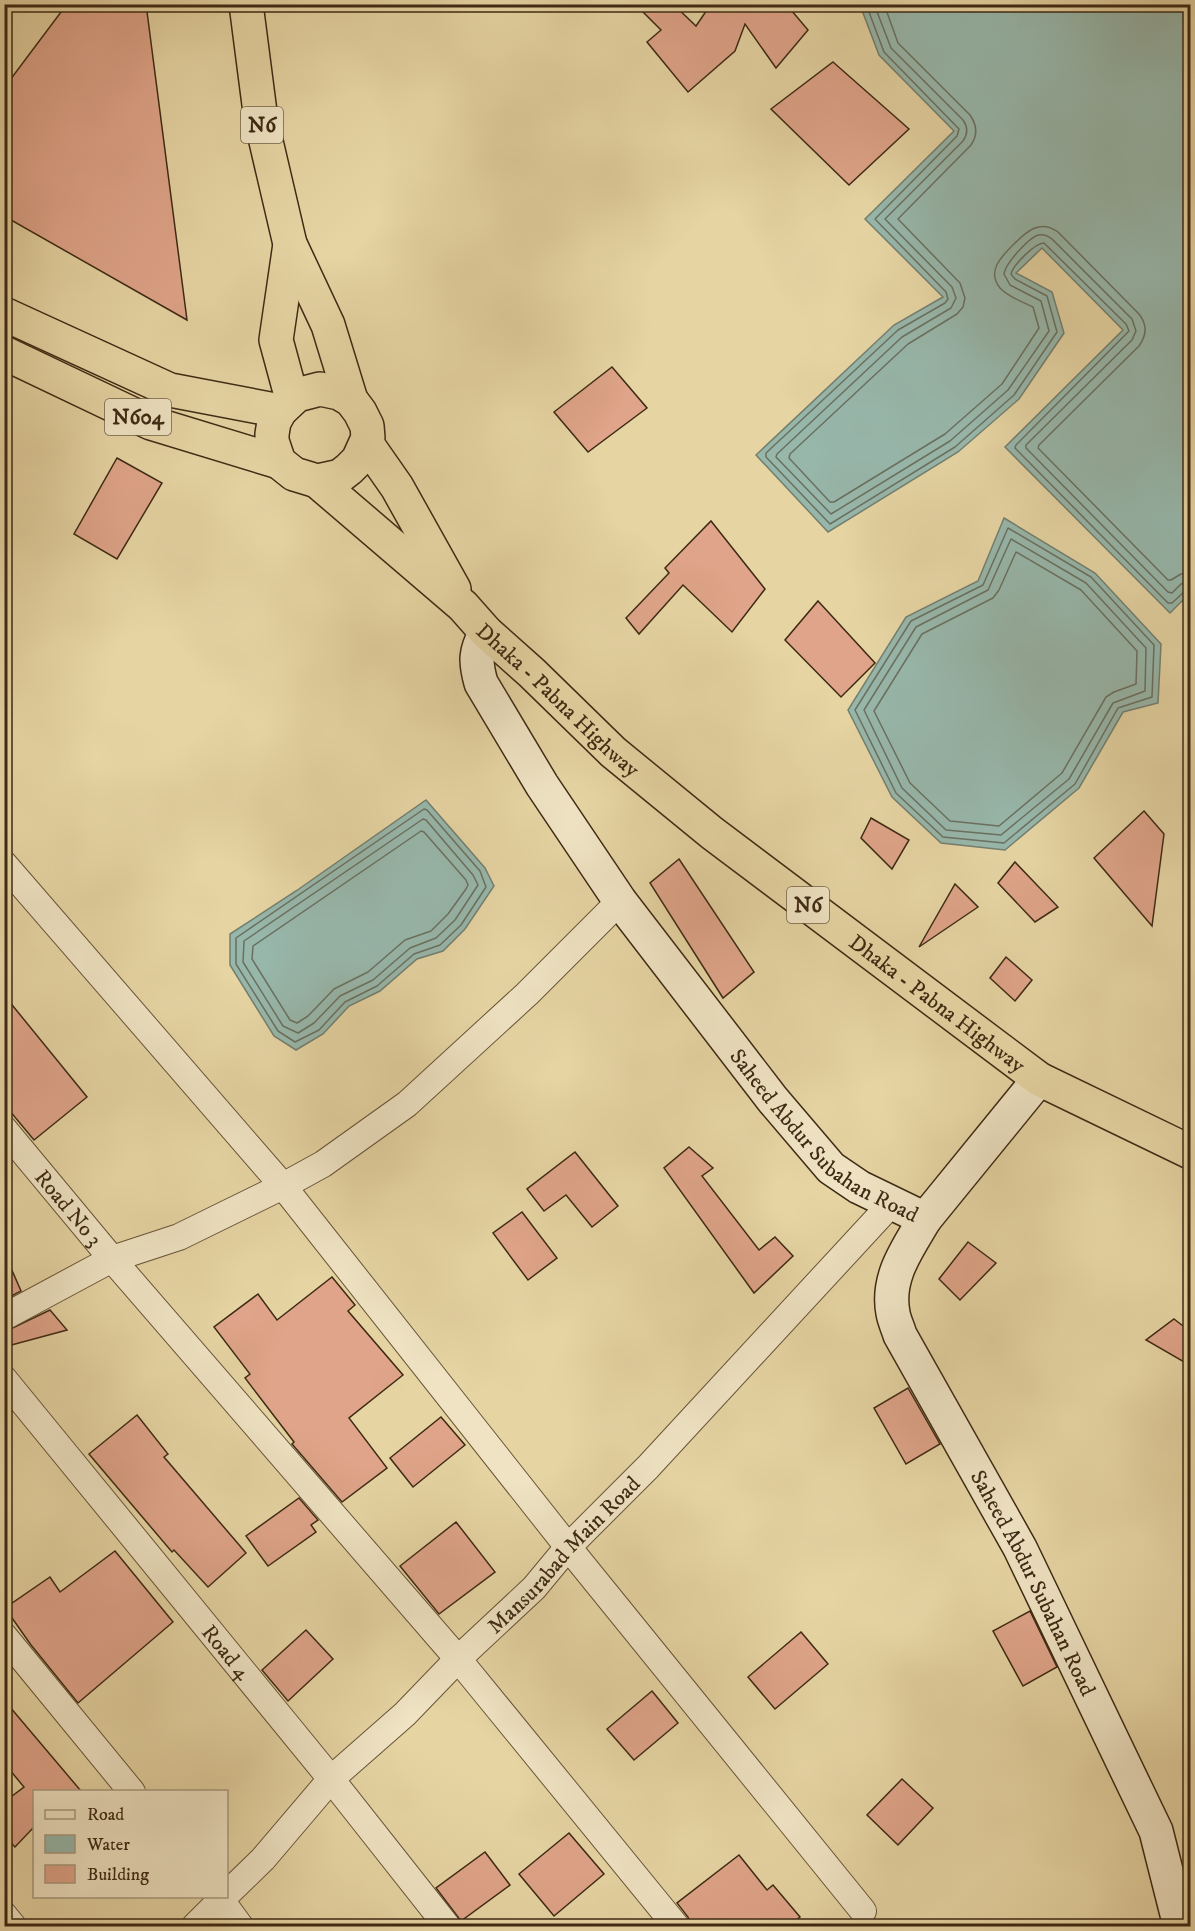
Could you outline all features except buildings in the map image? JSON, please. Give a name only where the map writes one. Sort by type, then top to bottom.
[{"type":"highway","name":"N6","points":[[246,4],[261,120],[290,244]]},
{"type":"highway","points":[[290,244],[328,325],[351,400],[360,411],[367,426],[367,444],[358,460],[340,476],[317,481]]},
{"type":"highway","points":[[279,462],[272,441],[274,422],[286,405],[276,340],[290,244]]},
{"type":"highway","name":"N604","points":[[4,314],[170,390],[286,405],[297,395],[320,390],[339,393],[351,400]]},
{"type":"highway","name":"N604","points":[[4,353],[151,423],[279,462],[294,474],[317,481]]},
{"type":"highway","points":[[151,423],[170,390]]},
{"type":"highway","name":"Dhaka - Pabna Highway","points":[[367,444],[397,487],[463,606]]},
{"type":"highway","name":"Dhaka - Pabna Highway","points":[[317,481],[463,606],[486,632],[613,752],[712,833],[1039,1079],[1191,1152]]},
{"type":"street","name":"Saheed Abdur Subahan Road","points":[[486,632],[478,646],[476,665],[481,683],[542,785],[620,901],[773,1100],[831,1168],[859,1187],[925,1220],[897,1267],[893,1286],[892,1312],[900,1335],[1020,1548],[1151,1821],[1156,1832],[1179,1926]]},
{"type":"street","points":[[4,864],[283,1186],[568,1547],[863,1911]]},
{"type":"street","points":[[4,1317],[112,1259],[179,1237],[323,1164],[407,1104],[527,994],[620,901]]},
{"type":"street","points":[[925,1220],[1039,1079]]},
{"type":"street","name":"Road No 3","points":[[4,1130],[112,1259],[458,1659],[675,1926]]},
{"type":"street","name":"Mansurabad Main Road","points":[[228,1892],[263,1858],[331,1779],[405,1714],[458,1659],[534,1588],[568,1547],[648,1467],[891,1204]]},
{"type":"street","name":"Road 4","points":[[4,1379],[331,1779],[447,1926]]},
{"type":"street","points":[[4,1636],[131,1790]]},
{"type":"street","name":"Mansurabad Main Road","points":[[195,1926],[222,1898]]},
{"type":"street","points":[[224,1898],[240,1926]]},
{"type":"street","points":[[4,1915],[14,1926]]},
{"type":"water","points":[[860,5],[1190,5],[1190,593],[1170,613],[1005,447],[1123,330],[1042,248],[1016,273],[1052,292],[1064,333],[1019,399],[958,452],[828,532],[756,455],[894,325],[943,297],[865,219],[954,131],[879,55]]},
{"type":"water","points":[[1004,518],[1095,573],[1161,644],[1158,703],[1123,712],[1079,788],[1005,850],[941,843],[892,797],[848,710],[906,617],[978,581]]},
{"type":"water","points":[[426,800],[485,868],[494,886],[465,929],[443,951],[417,959],[380,991],[349,1006],[323,1034],[296,1050],[274,1036],[230,965],[230,934]]}]
